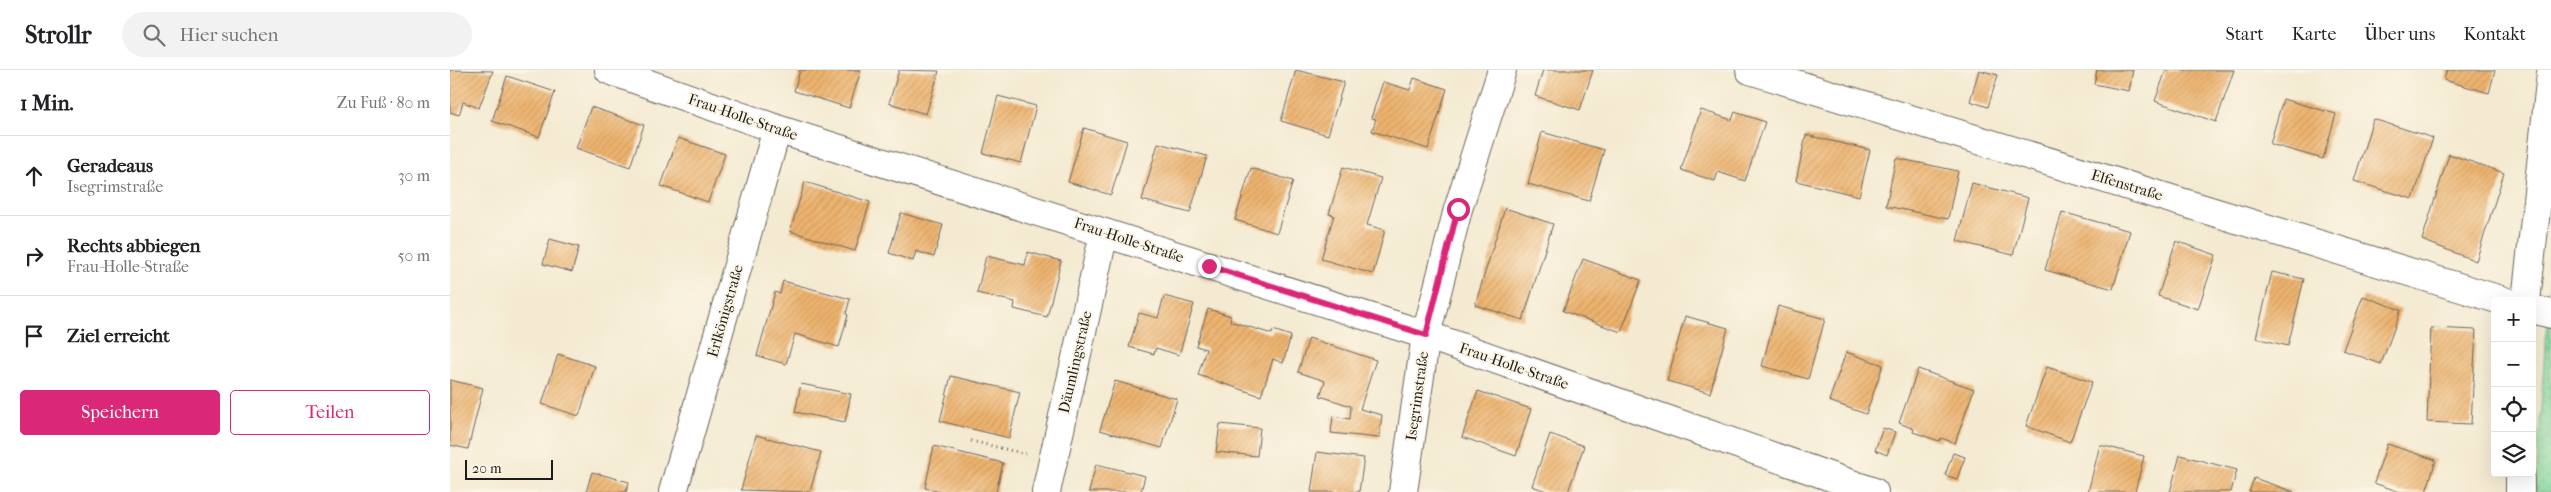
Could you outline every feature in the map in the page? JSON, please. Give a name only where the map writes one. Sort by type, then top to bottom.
[{"type":"street","name":"Frau-Holle-Straße","points":[[609,70],[777,129],[1426,335],[1874,492]]},
{"type":"street","name":"Isegrimstraße","points":[[1403,492],[1426,335],[1458,209],[1502,70]]},
{"type":"street","name":"Elfenstraße","points":[[1750,70],[2491,297]]},
{"type":"street","points":[[2526,297],[2551,73]]},
{"type":"street","name":"Erlkönigstraße","points":[[673,492],[777,129]]},
{"type":"street","name":"Däumlingstraße","points":[[1046,492],[1104,233]]},
{"type":"street","points":[[2536,310],[2551,314]]},
{"type":"street","points":[[2520,477],[2520,492]]},
{"type":"path","points":[[971,441],[1053,461]]},
{"type":"green space","points":[[2551,261],[2551,492],[2535,492]]},
{"type":"building","points":[[450,70],[493,71],[479,108],[463,102],[459,115],[450,112]]},
{"type":"building","points":[[800,70],[861,70],[849,108],[794,91]]},
{"type":"building","points":[[899,70],[939,71],[926,114],[889,103]]},
{"type":"building","points":[[1296,70],[1344,82],[1328,135],[1281,121]]},
{"type":"building","points":[[1543,70],[1593,70],[1580,110],[1535,96]]},
{"type":"building","points":[[1979,70],[1998,75],[1988,107],[1970,101]]},
{"type":"building","points":[[2097,70],[2133,70],[2129,91],[2094,84]]},
{"type":"building","points":[[2166,70],[2234,70],[2216,122],[2155,101]]},
{"type":"building","points":[[2447,70],[2495,70],[2489,93],[2444,80]]},
{"type":"building","points":[[507,76],[555,92],[539,137],[492,121]]},
{"type":"building","points":[[1414,78],[1447,89],[1428,149],[1372,131],[1376,119],[1371,118],[1383,82],[1410,90]]},
{"type":"building","points":[[998,96],[1036,106],[1021,163],[983,153]]},
{"type":"building","points":[[2283,99],[2336,114],[2323,159],[2270,144]]},
{"type":"building","points":[[591,107],[644,125],[630,167],[576,148]]},
{"type":"building","points":[[1701,110],[1732,120],[1735,112],[1765,122],[1745,181],[1718,172],[1715,181],[1681,170]]},
{"type":"building","points":[[2373,119],[2433,138],[2413,199],[2354,181]]},
{"type":"building","points":[[1084,128],[1127,141],[1111,195],[1068,182]]},
{"type":"building","points":[[1542,132],[1604,150],[1589,201],[1528,184]]},
{"type":"building","points":[[1806,135],[1870,150],[1859,196],[1796,181]]},
{"type":"building","points":[[678,138],[725,154],[708,202],[661,186]]},
{"type":"building","points":[[1158,143],[1207,156],[1190,213],[1142,200]]},
{"type":"building","points":[[2449,154],[2504,173],[2476,261],[2422,240]]},
{"type":"building","points":[[1896,158],[1958,171],[1948,219],[1886,206]]},
{"type":"building","points":[[1343,167],[1381,178],[1367,225],[1385,230],[1373,274],[1321,259],[1334,215],[1329,214]]},
{"type":"building","points":[[1251,168],[1293,181],[1277,233],[1235,220]]},
{"type":"building","points":[[805,182],[870,202],[855,251],[790,231]]},
{"type":"building","points":[[1972,183],[2028,198],[2013,255],[1957,241]]},
{"type":"building","points":[[1505,208],[1553,224],[1523,320],[1475,305]]},
{"type":"building","points":[[2062,212],[2130,231],[2113,289],[2045,270]]},
{"type":"building","points":[[901,213],[943,225],[934,257],[916,251],[913,261],[889,253]]},
{"type":"building","points":[[550,239],[579,247],[572,272],[543,264]]},
{"type":"building","points":[[2176,241],[2216,255],[2198,309],[2158,296]]},
{"type":"building","points":[[1028,252],[1061,261],[1047,317],[1014,309],[1015,302],[977,293],[986,256],[1025,265]]},
{"type":"building","points":[[1583,259],[1641,280],[1621,332],[1563,311]]},
{"type":"building","points":[[2272,272],[2304,279],[2288,346],[2256,338]]},
{"type":"building","points":[[783,281],[850,299],[846,314],[848,315],[839,347],[795,334],[786,364],[757,356],[775,292],[780,294]]},
{"type":"building","points":[[1164,296],[1194,304],[1179,355],[1156,348],[1154,354],[1129,347],[1139,313],[1158,318]]},
{"type":"building","points":[[2363,296],[2401,310],[2381,364],[2343,350]]},
{"type":"building","points":[[1778,306],[1825,319],[1808,379],[1762,366]]},
{"type":"building","points":[[1208,309],[1231,316],[1230,321],[1272,334],[1273,330],[1291,336],[1283,363],[1273,359],[1261,396],[1198,375],[1206,349],[1196,346]]},
{"type":"building","points":[[1685,316],[1728,328],[1710,393],[1667,381]]},
{"type":"building","points":[[2431,328],[2476,330],[2471,424],[2427,422]]},
{"type":"building","points":[[1309,338],[1376,360],[1360,409],[1382,415],[1379,438],[1331,433],[1333,416],[1350,419],[1351,406],[1320,396],[1325,381],[1298,372]]},
{"type":"building","points":[[1846,352],[1883,365],[1866,414],[1829,401]]},
{"type":"building","points":[[558,354],[595,366],[579,416],[542,404]]},
{"type":"building","points":[[2047,367],[2092,382],[2070,442],[2026,426]]},
{"type":"building","points":[[1918,369],[1974,389],[1955,443],[1941,438],[1939,441],[1913,432],[1914,429],[1899,423]]},
{"type":"building","points":[[951,376],[1020,392],[1009,438],[940,421]]},
{"type":"building","points":[[450,380],[483,388],[468,449],[450,445]]},
{"type":"building","points":[[1115,381],[1177,399],[1162,448],[1100,430]]},
{"type":"building","points":[[801,384],[851,394],[845,422],[795,412]]},
{"type":"building","points":[[1478,391],[1531,409],[1516,456],[1462,437]]},
{"type":"building","points":[[1220,424],[1260,428],[1257,456],[1216,452]]},
{"type":"building","points":[[1883,428],[1895,432],[1887,455],[1875,450]]},
{"type":"building","points":[[1550,434],[1584,446],[1568,492],[1549,492],[1532,486]]},
{"type":"building","points":[[756,435],[821,452],[810,492],[741,490]]},
{"type":"building","points":[[2387,444],[2436,460],[2426,492],[2400,492],[2374,483]]},
{"type":"building","points":[[2100,445],[2144,456],[2135,492],[2088,492]]},
{"type":"building","points":[[934,446],[1003,463],[996,492],[941,492],[925,488]]},
{"type":"building","points":[[1317,452],[1364,458],[1359,492],[1311,492]]},
{"type":"building","points":[[1953,453],[1965,457],[1957,479],[1945,475]]},
{"type":"building","points":[[2180,455],[2237,470],[2231,492],[2170,492]]},
{"type":"building","points":[[1096,464],[1145,476],[1141,492],[1089,492]]},
{"type":"building","points":[[592,472],[629,482],[626,492],[586,492]]},
{"type":"building","points":[[2254,478],[2294,492],[2249,492]]},
{"type":"route","points":[[1209,266],[1426,335],[1458,209]]}]
